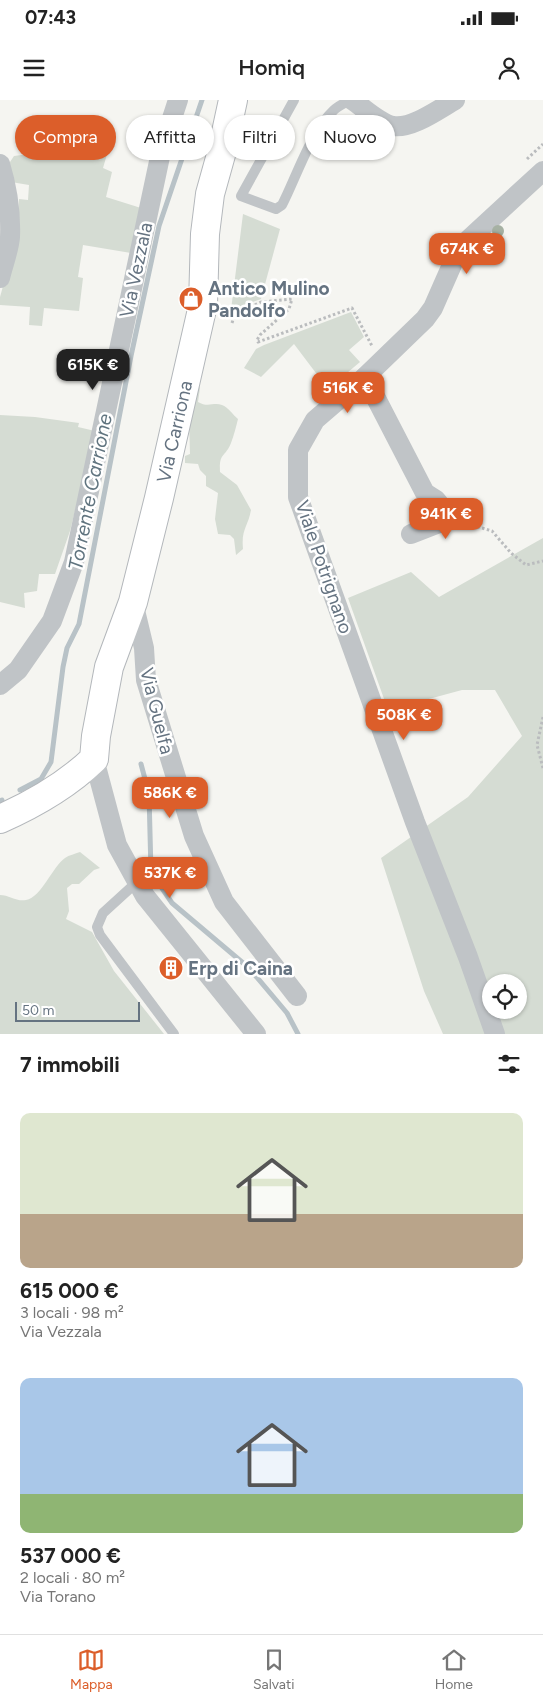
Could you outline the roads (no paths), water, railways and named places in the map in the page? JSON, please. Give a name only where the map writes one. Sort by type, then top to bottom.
[{"type":"main road","name":"Via Carriona","points":[[94,759],[96,736],[109,666],[133,602],[159,498],[201,310],[205,234],[210,194],[233,100]]},
{"type":"main road","points":[[0,819],[21,810],[50,793],[78,775],[94,759]]},
{"type":"street","name":"Via Vezzala","points":[[0,685],[18,670],[52,621],[74,562],[161,152],[178,100]]},
{"type":"street","points":[[351,100],[383,122],[394,126],[413,123],[455,100]]},
{"type":"street","points":[[0,164],[4,176],[9,210],[10,239],[0,278]]},
{"type":"street","name":"Viale Potrignano","points":[[495,1034],[468,957],[415,822],[298,497],[298,450],[315,420],[365,377],[425,319],[433,308],[455,258],[469,239],[543,172]]},
{"type":"street","points":[[365,377],[426,493],[436,500],[448,515],[447,520],[411,534]]},
{"type":"street","name":"Via Guelfa","points":[[133,602],[144,648],[146,680],[194,836],[224,902],[296,996]]},
{"type":"street","points":[[94,759],[116,845],[145,896],[256,1034]]},
{"type":"lane","points":[[294,100],[241,196],[276,209],[282,206],[304,158],[323,123],[334,109],[351,100]]},
{"type":"lane","points":[[138,882],[103,914],[98,927],[100,935],[174,1034]]},
{"type":"waterway","name":"Torrente Carrione","points":[[20,790],[41,779],[51,762],[63,667],[67,648],[79,624],[131,356],[159,226],[202,100]]},
{"type":"waterway","points":[[141,764],[149,794],[151,872],[172,903],[249,968],[287,1013],[298,1034]]},
{"type":"place","name":"Antico Mulino Pandolfo","points":[[191,299]]},
{"type":"place","name":"Erp di Caina","points":[[171,968]]}]
